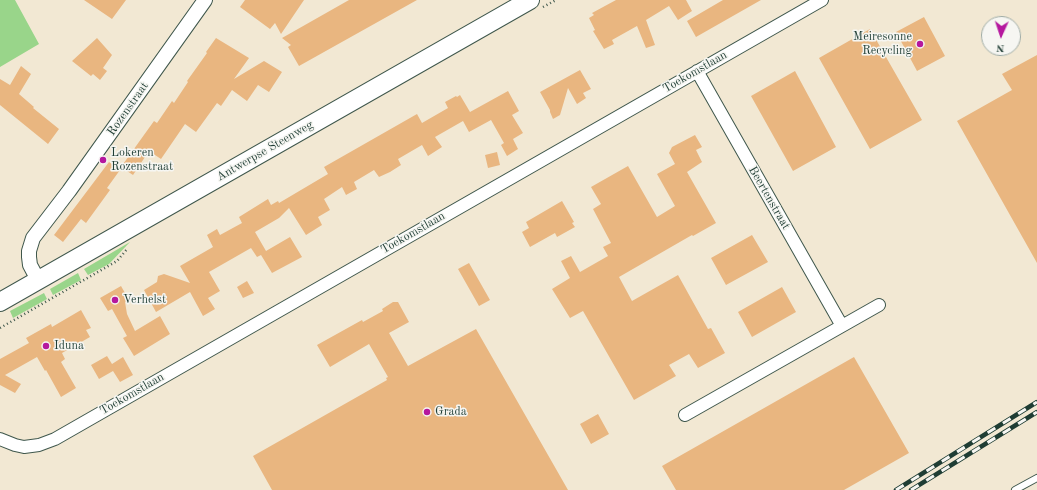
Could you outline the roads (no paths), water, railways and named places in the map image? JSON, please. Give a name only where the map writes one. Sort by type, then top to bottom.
[{"type":"main road","name":"Antwerpse Steenweg","points":[[0,302],[530,0]]},
{"type":"street","name":"Rozenstraat","points":[[38,280],[30,265],[29,257],[33,238],[69,191],[205,0]]},
{"type":"street","name":"Toekomstlaan","points":[[0,439],[15,445],[24,446],[39,444],[55,439],[822,0]]},
{"type":"street","name":"Beertenstraat","points":[[697,71],[842,326]]},
{"type":"street","points":[[685,415],[879,305]]},
{"type":"lane","points":[[1015,490],[1037,478]]},
{"type":"railway","points":[[896,490],[1037,402]]},
{"type":"railway","points":[[911,490],[1037,412]]},
{"type":"place","name":"Meiresonne Recycling","points":[[920,44]]},
{"type":"place","name":"Lokeren Rozenstraat","points":[[103,160]]},
{"type":"place","name":"Verhelst","points":[[115,300]]},
{"type":"place","name":"Iduna","points":[[46,346]]},
{"type":"place","name":"Grada","points":[[427,412]]}]
